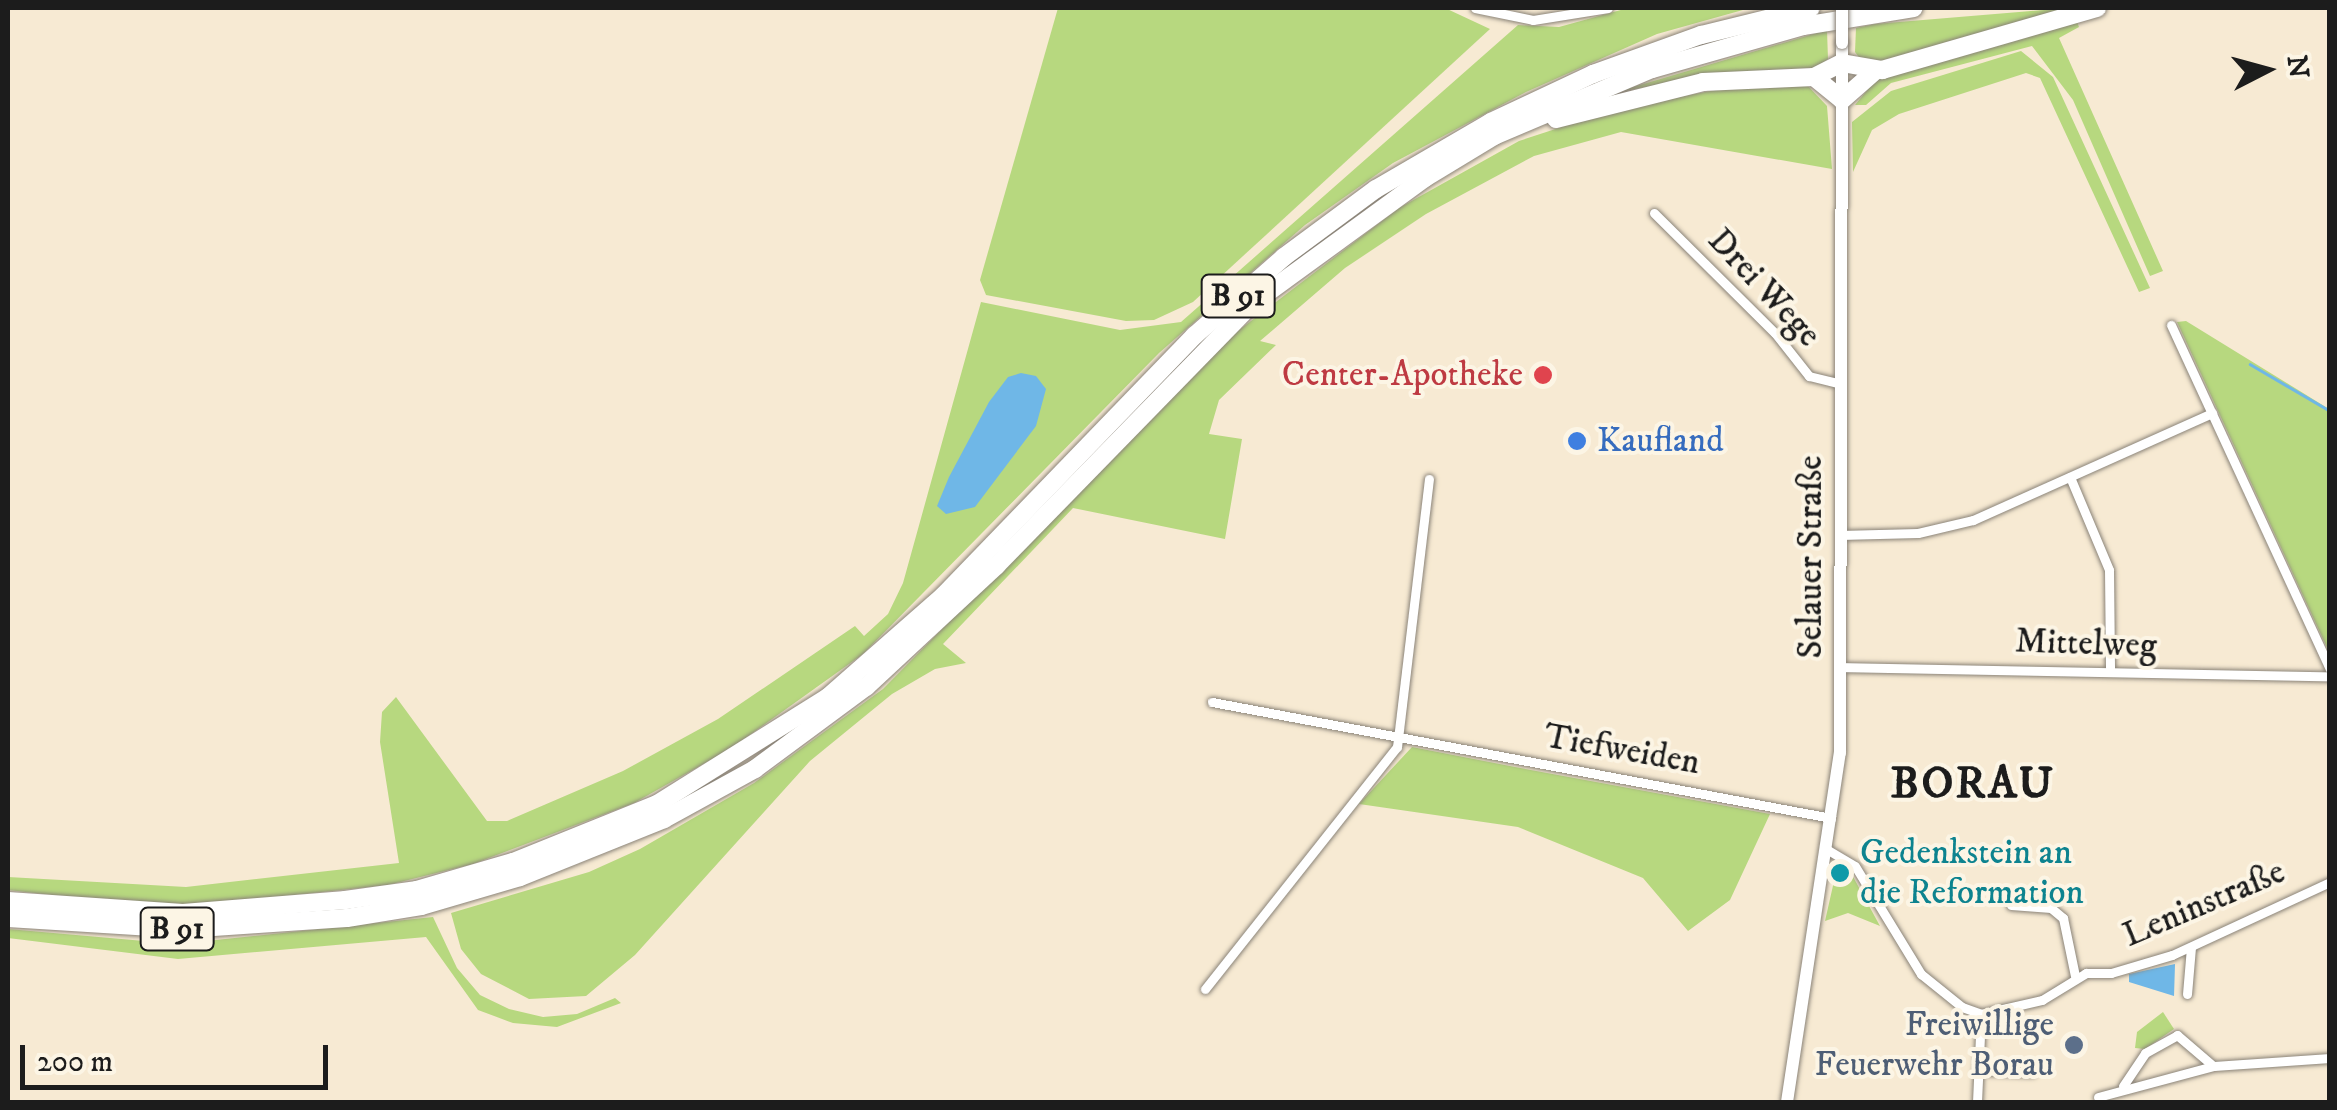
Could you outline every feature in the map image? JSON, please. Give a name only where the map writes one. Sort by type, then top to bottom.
[{"type":"highway","name":"B 91","points":[[8,901],[183,913],[416,890],[512,862],[657,804],[828,697],[944,595],[1195,335],[1284,257],[1376,190],[1490,122],[1593,74],[1701,35],[1811,8]]},
{"type":"highway","name":"B 91","points":[[8,918],[184,929],[347,918],[421,906],[520,877],[664,820],[755,769],[866,686],[969,592],[1252,304],[1340,234],[1494,136],[1688,57],[1803,26],[1914,8]]},
{"type":"highway","points":[[1814,77],[1842,100],[1875,71],[2096,8]]},
{"type":"highway","points":[[1494,136],[1512,137],[1662,89],[1814,77],[1842,63],[1875,71]]},
{"type":"main road","name":"Selauer Straße","points":[[1787,1102],[1834,818],[1840,666],[1842,8]]},
{"type":"street","points":[[1474,8],[1533,20],[1608,8]]},
{"type":"street","name":"Drei Wege","points":[[1654,213],[1776,333],[1809,376],[1841,384]]},
{"type":"street","points":[[2171,325],[2330,673]]},
{"type":"street","points":[[1840,534],[1946,527],[2212,414]]},
{"type":"street","points":[[2070,477],[2109,570],[2110,672]]},
{"type":"street","points":[[1205,989],[1399,738],[1429,479]]},
{"type":"street","name":"Mittelweg","points":[[1840,666],[2330,673]]},
{"type":"street","name":"Tiefweiden","points":[[1212,702],[1834,818]]},
{"type":"street","points":[[1828,850],[1855,866],[1921,974],[1962,1007],[1980,1014],[1976,1102]]},
{"type":"street","name":"Leninstraße","points":[[1980,1014],[2042,1000],[2076,976],[2110,973],[2191,947],[2330,882]]},
{"type":"street","points":[[2011,904],[2051,908],[2063,918],[2076,976]]},
{"type":"street","points":[[2187,994],[2191,947]]},
{"type":"street","points":[[2123,1086],[2146,1053],[2177,1036],[2202,1063],[2214,1066]]},
{"type":"street","points":[[2098,1097],[2123,1086],[2214,1066],[2330,1058]]},
{"type":"street","points":[[1978,1070],[2032,1072]]},
{"type":"green space","points":[[1058,8],[1445,8],[1490,29],[1193,302],[1154,320],[1126,321],[986,295],[980,280]]},
{"type":"green space","points":[[1628,8],[1750,8],[1657,34],[1526,92],[1393,163],[1305,225],[1159,353],[863,654],[730,749],[634,803],[473,864],[388,885],[208,904],[140,905],[8,890],[8,877],[186,887],[399,863],[380,742],[382,712],[396,697],[487,821],[507,821],[623,771],[718,719],[855,626],[864,636],[888,614],[903,583],[981,302],[1120,330],[1181,322],[1518,25],[1559,27]]},
{"type":"green space","points":[[2067,8],[1879,63],[1861,60],[1855,52],[1856,28],[1875,24]]},
{"type":"green space","points":[[2076,19],[2079,27],[2059,38],[2163,271],[2150,276],[2073,100],[2032,46],[1891,83],[1866,105],[1855,105],[1878,77]]},
{"type":"green space","points":[[1827,30],[1828,59],[1816,68],[1722,73],[1613,93]]},
{"type":"green space","points":[[2021,51],[2053,77],[2150,288],[2139,292],[2040,78],[2026,73],[1899,114],[1872,130],[1853,172],[1852,122],[1891,91]]},
{"type":"green space","points":[[1807,85],[1827,106],[1832,169],[1621,132],[1534,156],[1426,214],[1345,268],[1260,341],[1276,345],[1219,400],[1209,434],[1242,439],[1225,539],[1073,508],[943,644],[966,663],[935,669],[892,694],[810,761],[635,955],[586,996],[529,999],[481,974],[461,949],[451,913],[589,872],[640,849],[754,783],[883,689],[1230,337],[1399,208],[1519,141],[1617,109],[1721,89]]},
{"type":"green space","points":[[2186,321],[2329,409],[2329,652],[2177,322]]},
{"type":"green space","points":[[1412,747],[1770,814],[1730,900],[1688,931],[1643,878],[1518,827],[1359,804]]},
{"type":"green space","points":[[1837,868],[1851,873],[1880,926],[1848,913],[1825,921]]},
{"type":"green space","points":[[433,917],[457,968],[480,995],[509,1009],[543,1017],[577,1014],[615,998],[621,1003],[557,1027],[513,1023],[478,1010],[426,937],[178,959],[8,938],[8,929],[178,944]]},
{"type":"green space","points":[[2163,1012],[2174,1029],[2145,1049],[2135,1048],[2137,1032]]},
{"type":"water","points":[[1021,373],[1036,376],[1046,389],[1036,426],[975,507],[946,514],[937,506],[949,477],[989,402],[1008,377]]},
{"type":"water","points":[[2175,964],[2174,996],[2129,982],[2129,974]]},
{"type":"waterway","points":[[2250,364],[2330,411]]},
{"type":"place","name":"Center-Apotheke","points":[[1543,375]]},
{"type":"place","name":"Kaufland","points":[[1577,441]]},
{"type":"place","name":"Gedenkstein an die Reformation","points":[[1840,873]]},
{"type":"place","name":"Freiwillige Feuerwehr Borau","points":[[2074,1045]]},
{"type":"district","name":"BORAU","points":[[1973,785]]}]
